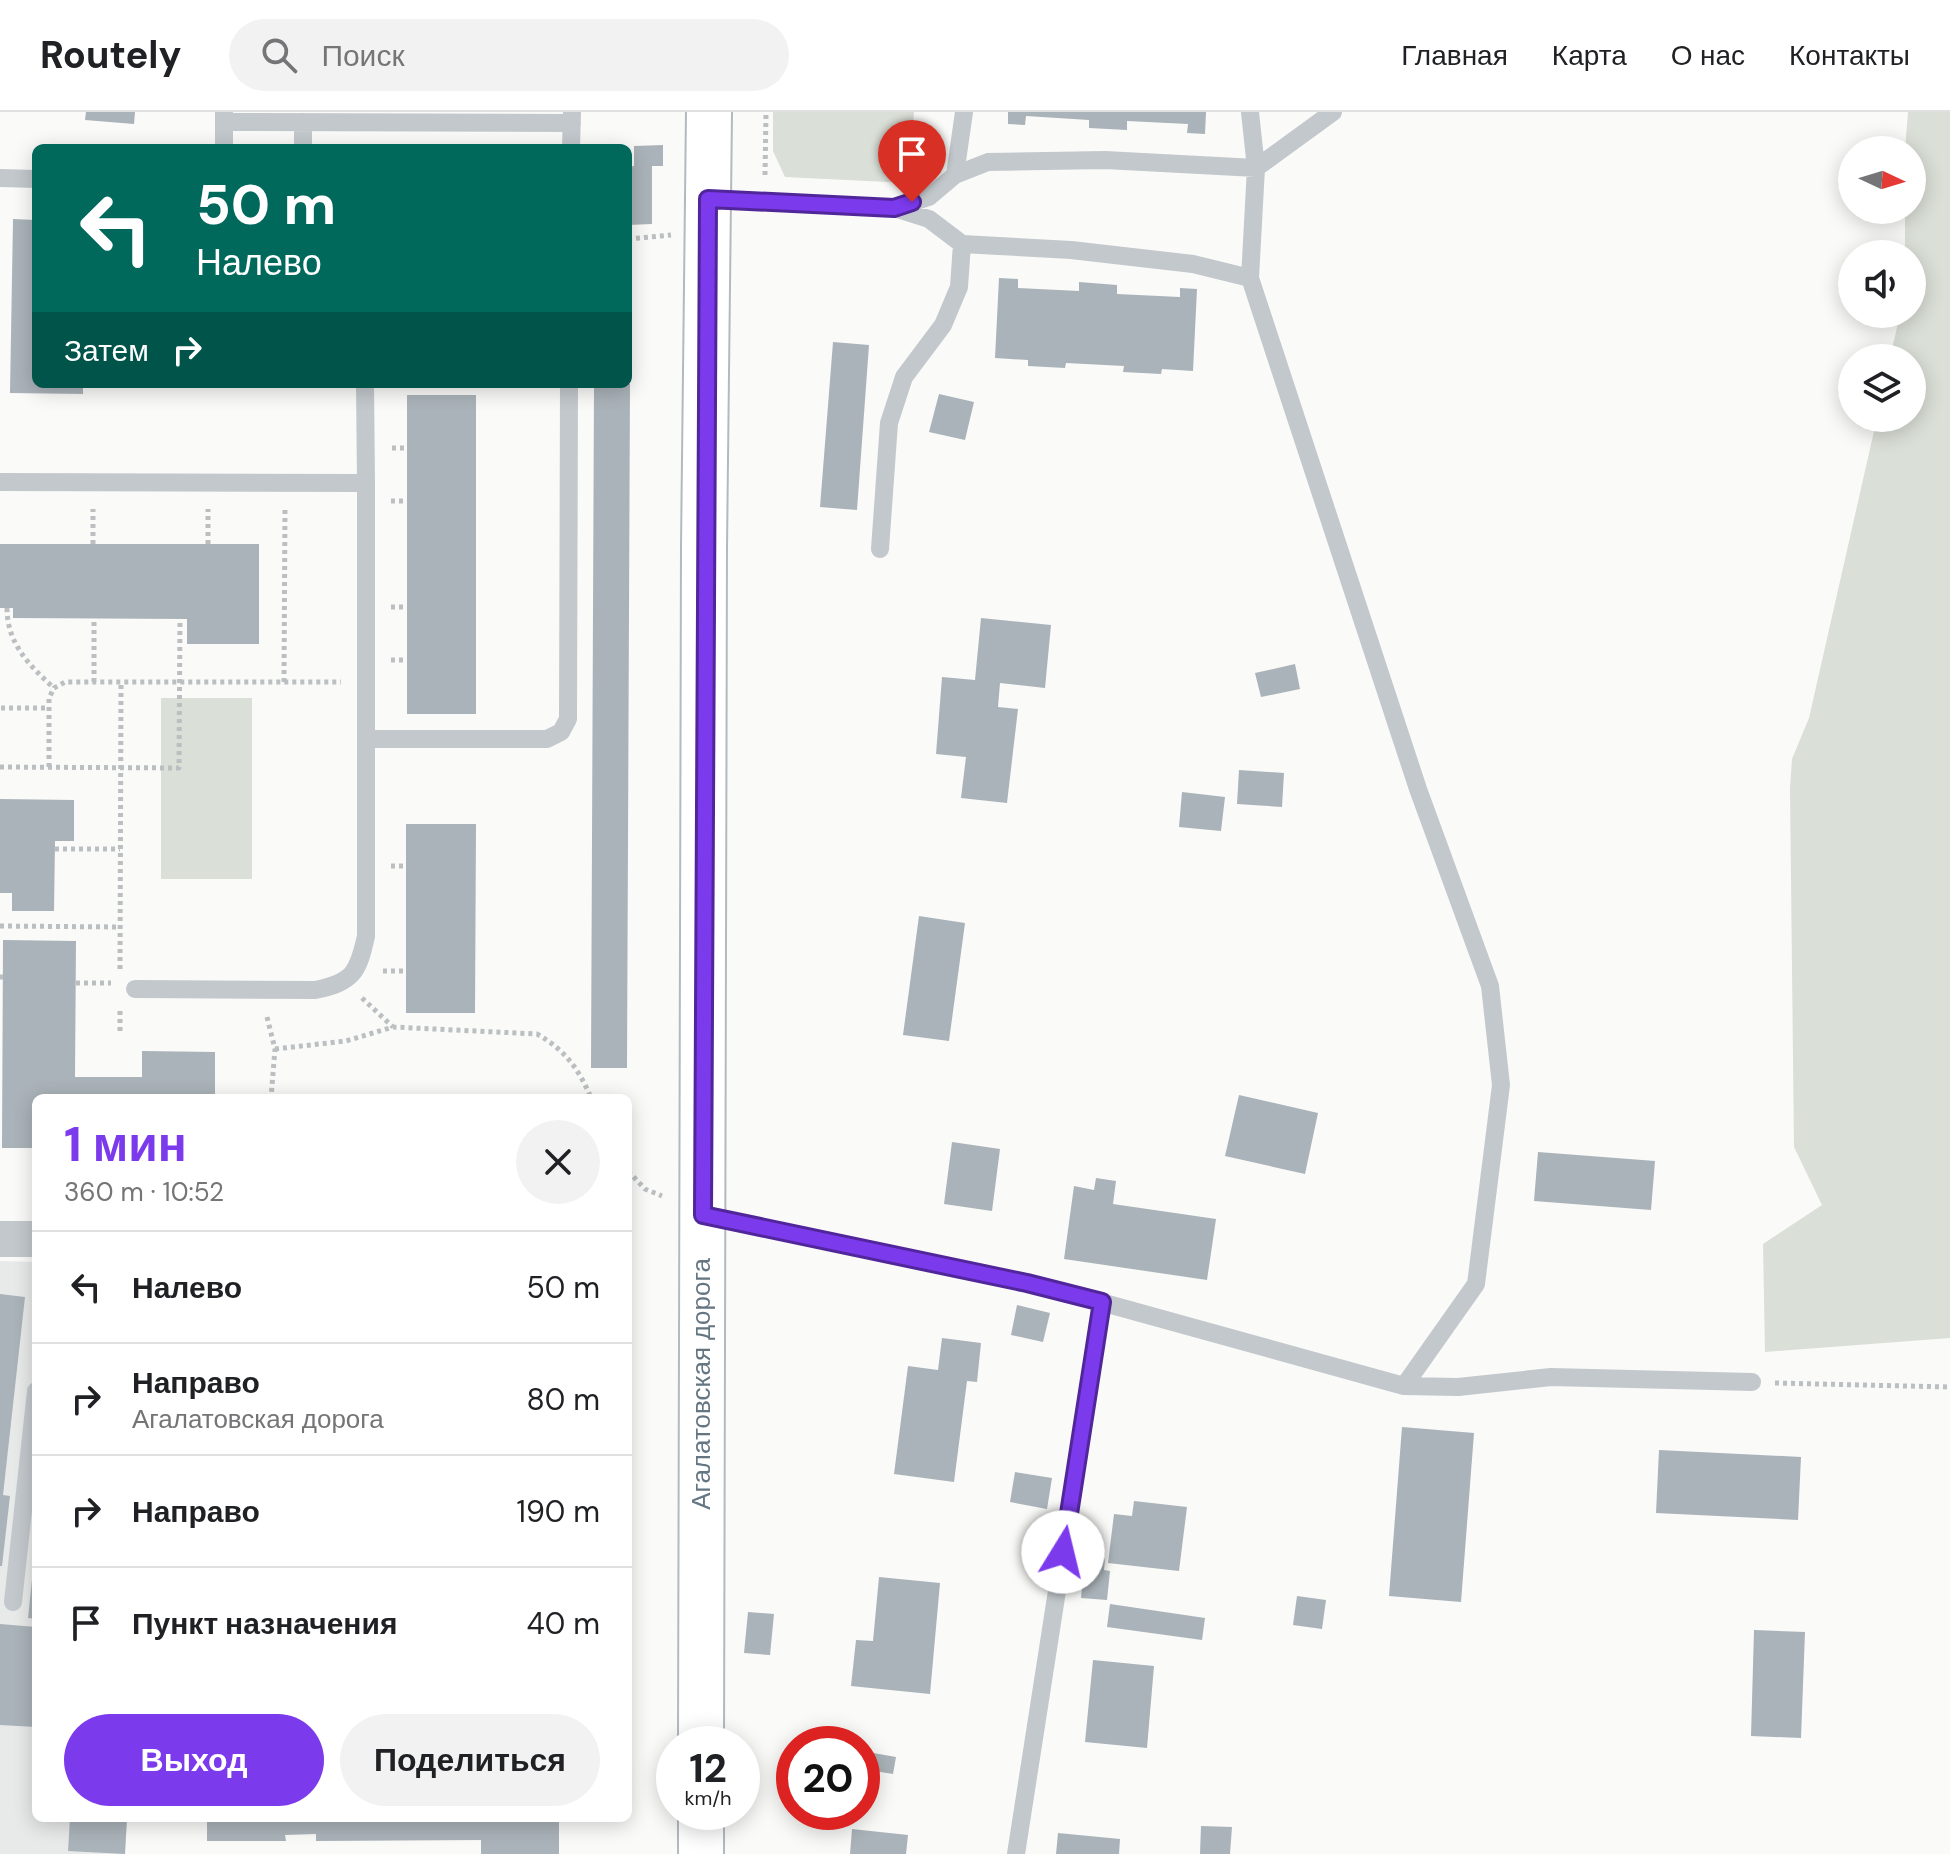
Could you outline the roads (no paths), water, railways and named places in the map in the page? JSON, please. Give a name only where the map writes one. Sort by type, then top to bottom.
[{"type":"main road","name":"Агалатовская дорога","points":[[701,1726],[709,112]]},
{"type":"main road","points":[[701,1830],[701,1854]]},
{"type":"street","points":[[0,1239],[32,1239]]},
{"type":"lane","points":[[955,175],[964,112]]},
{"type":"lane","points":[[1250,112],[1256,168],[1250,278],[1418,789],[1490,986],[1501,1085],[1476,1284],[1404,1386]]},
{"type":"lane","points":[[894,208],[929,197],[955,175],[988,162],[1105,160],[1256,168],[1333,112]]},
{"type":"lane","points":[[224,144],[224,117],[303,122],[572,118],[571,144]]},
{"type":"lane","points":[[303,122],[303,144]]},
{"type":"lane","points":[[0,178],[32,179]]},
{"type":"lane","points":[[708,199],[894,208],[929,219],[962,244],[1071,250],[1177,262],[1250,278]]},
{"type":"lane","points":[[880,549],[889,423],[904,377],[943,325],[959,287],[962,244]]},
{"type":"lane","points":[[135,989],[315,990],[341,984],[360,964],[366,936],[365,388]]},
{"type":"lane","points":[[366,739],[547,739],[561,732],[568,719],[569,388]]},
{"type":"lane","points":[[0,482],[366,483]]},
{"type":"lane","points":[[703,1215],[1027,1283],[1404,1386],[1458,1387],[1551,1377],[1752,1382]]},
{"type":"lane","points":[[1016,1854],[1102,1302]]},
{"type":"lane","points":[[13,1602],[32,1428]]}]
